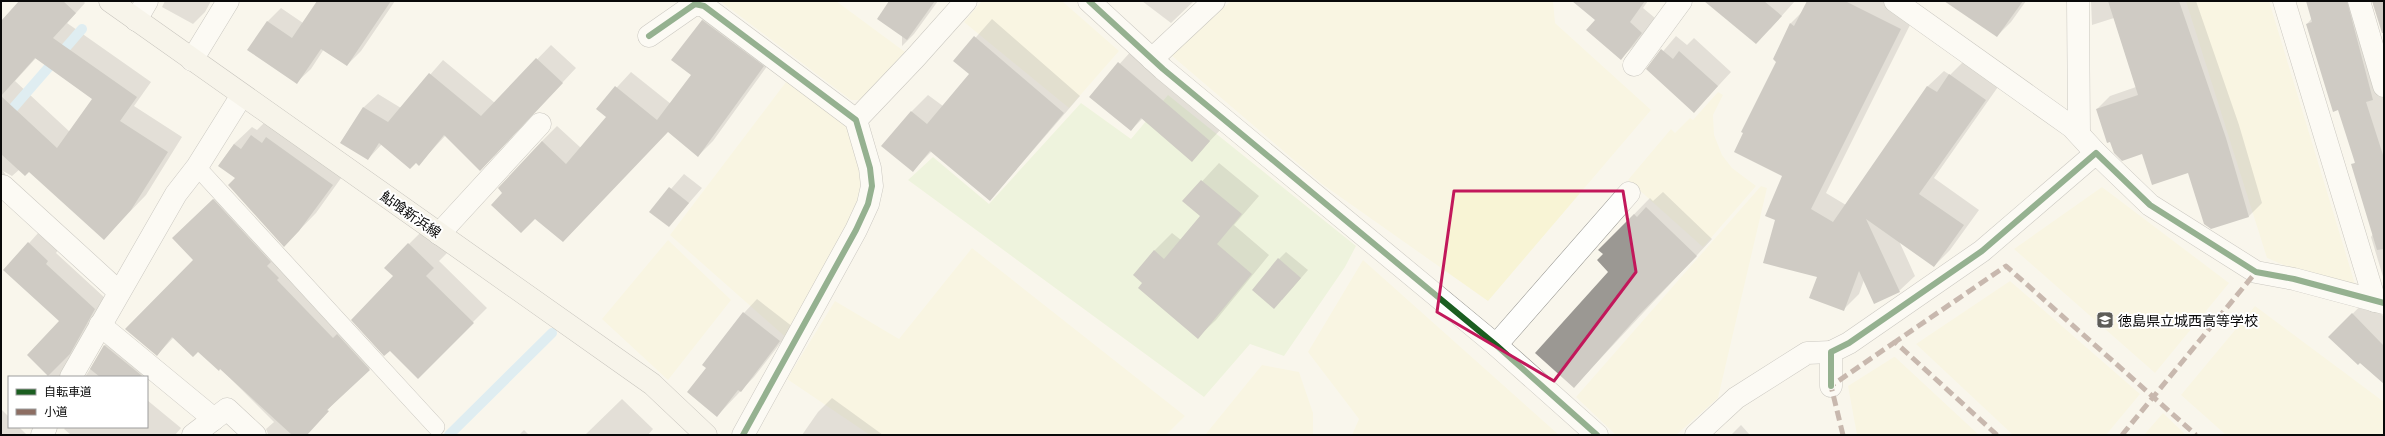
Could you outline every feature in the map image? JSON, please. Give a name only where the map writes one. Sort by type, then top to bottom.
[{"type":"main road","name":"鮎喰新浜線","points":[[110,1],[652,384],[706,435]]},
{"type":"street","points":[[136,20],[147,1]]},
{"type":"street","points":[[192,60],[228,1]]},
{"type":"street","points":[[856,120],[915,58],[966,1]]},
{"type":"street","points":[[1152,59],[1214,1]]},
{"type":"street","points":[[1634,65],[1681,1]]},
{"type":"street","points":[[1895,1],[2079,133],[2096,153],[2150,205],[2256,272],[2294,279],[2379,302]]},
{"type":"street","points":[[2078,1],[2079,133]]},
{"type":"street","points":[[2284,1],[2379,302]]},
{"type":"street","points":[[2359,1],[2384,86]]},
{"type":"street","points":[[649,36],[695,4],[704,6],[856,120],[870,168],[872,186],[868,204],[856,230],[743,435]]},
{"type":"street","points":[[1099,4],[1152,59],[1496,345],[1597,435]]},
{"type":"street","points":[[72,376],[176,194],[197,167],[242,95]]},
{"type":"street","points":[[439,234],[540,124]]},
{"type":"street","points":[[1696,435],[1736,398],[1806,353],[1831,352],[1849,343],[1982,251],[2096,153]]},
{"type":"street","points":[[3,186],[119,292]]},
{"type":"street","points":[[1496,345],[1629,193]]},
{"type":"street","points":[[100,325],[214,419]]},
{"type":"street","points":[[1831,352],[1831,386]]},
{"type":"street","points":[[192,435],[227,409],[254,435]]},
{"type":"lane","points":[[197,167],[436,427]]},
{"type":"highlighted area","points":[[1454,191],[1623,191],[1636,272],[1554,381],[1437,312]]},
{"type":"shaded area","points":[[720,1],[836,1],[905,52],[861,100],[851,100]]},
{"type":"shaded area","points":[[982,1],[1062,1],[1119,51],[1069,108],[964,22]]},
{"type":"shaded area","points":[[1231,1],[1553,1],[1555,23],[1651,110],[1488,301],[1322,184],[1171,55]]},
{"type":"shaded area","points":[[2186,1],[2269,1],[2355,284],[2286,266],[2267,258]]},
{"type":"shaded area","points":[[786,82],[846,125],[866,188],[789,340],[670,235]]},
{"type":"shaded area","points":[[1718,92],[1723,95],[1713,115],[1714,135],[1722,155],[1732,168],[1756,186],[1703,247],[1628,180],[1671,129],[1675,133],[1690,118],[1693,120]]},
{"type":"shaded area","points":[[1761,186],[1767,188],[1718,398],[1676,435],[1616,435],[1576,397]]},
{"type":"shaded area","points":[[2102,187],[2229,283],[2155,373],[2014,249]]},
{"type":"shaded area","points":[[668,240],[731,300],[668,380],[602,319]]},
{"type":"shaded area","points":[[972,248],[1185,416],[1166,435],[870,435],[787,379],[835,301],[899,339]]},
{"type":"shaded area","points":[[1363,260],[1559,435],[1352,435],[1359,419],[1308,352]]},
{"type":"shaded area","points":[[2010,281],[2140,394],[2106,435],[2013,435],[1916,344]]},
{"type":"shaded area","points":[[2255,306],[2384,402],[2384,435],[2226,435],[2181,395]]},
{"type":"shaded area","points":[[1894,357],[1979,435],[1857,435],[1848,386]]},
{"type":"shaded area","points":[[1262,365],[1299,372],[1313,413],[1313,435],[1205,435]]},
{"type":"shaded area","points":[[2163,413],[2186,435],[2144,435]]},
{"type":"green space","points":[[1168,95],[1356,246],[1345,267],[1284,356],[1250,344],[1204,397],[908,180],[933,157],[989,204],[1081,103],[1131,139]]},
{"type":"building","points":[[19,1],[63,1],[76,13],[53,38],[137,97],[120,121],[168,152],[131,210],[104,240],[29,172],[25,176],[1,154],[1,96],[1,21]],"holes":[[[35,58],[92,99],[57,148],[1,96]]]},
{"type":"building","points":[[317,1],[391,1],[347,66],[321,49],[297,84],[247,50],[267,21],[292,38]]},
{"type":"building","points":[[889,1],[935,1],[907,40],[877,19]]},
{"type":"building","points":[[1572,1],[1645,1],[1630,22],[1642,33],[1621,60],[1586,30],[1595,20]]},
{"type":"building","points":[[1704,1],[1764,1],[1782,16],[1756,44]]},
{"type":"building","points":[[1807,1],[1845,1],[1901,29],[1811,209],[1833,222],[1927,86],[1937,92],[1949,74],[1986,100],[1919,194],[1964,225],[1934,267],[1866,219],[1900,292],[1874,304],[1859,271],[1844,311],[1809,298],[1817,277],[1763,263],[1775,220],[1765,216],[1782,176],[1734,152],[1743,133],[1741,132],[1776,62],[1773,59],[1790,23],[1794,26]]},
{"type":"building","points":[[1944,1],[2023,1],[1997,37]]},
{"type":"building","points":[[2108,1],[2179,1],[2226,138],[2249,217],[2211,229],[2204,224],[2188,173],[2152,185],[2142,154],[2122,161],[2114,153],[2110,142],[2107,143],[2096,109],[2138,95]]},
{"type":"building","points":[[2306,1],[2347,1],[2373,100],[2366,102],[2384,158],[2384,249],[2377,250],[2351,164],[2355,163],[2338,110],[2333,112],[2306,24],[2312,22]]},
{"type":"building","points":[[2372,1],[2384,1],[2384,33],[2382,33]]},
{"type":"building","points":[[702,20],[764,66],[698,157],[668,132],[563,242],[535,219],[521,233],[491,205],[502,193],[498,188],[542,141],[566,164],[606,117],[596,109],[615,86],[657,120],[691,75],[671,60]]},
{"type":"building","points":[[974,36],[1064,113],[990,201],[930,151],[913,172],[881,146],[911,111],[927,124],[969,74],[953,61]]},
{"type":"building","points":[[1661,49],[1673,59],[1679,51],[1718,86],[1694,113],[1646,69]]},
{"type":"building","points":[[536,58],[563,83],[480,171],[444,135],[419,166],[416,163],[410,169],[379,143],[368,160],[340,143],[363,107],[388,122],[429,73],[481,116]]},
{"type":"building","points":[[1118,62],[1210,141],[1192,162],[1141,118],[1131,131],[1089,97]]},
{"type":"building","points":[[251,135],[262,143],[266,137],[333,185],[299,231],[284,247],[228,185],[235,178],[218,166],[234,144],[241,149]]},
{"type":"building","points":[[1201,180],[1242,214],[1217,244],[1252,274],[1198,339],[1138,288],[1142,283],[1133,275],[1154,250],[1164,259],[1200,216],[1182,201]]},
{"type":"building","points":[[669,187],[689,203],[669,227],[649,212]]},
{"type":"building","points":[[213,199],[271,262],[267,266],[279,278],[277,280],[333,338],[337,334],[370,370],[327,410],[329,411],[307,435],[292,435],[220,369],[219,371],[198,352],[193,357],[172,337],[157,356],[125,329],[193,260],[172,238]]},
{"type":"building","points":[[1646,207],[1697,256],[1638,316],[1574,388],[1535,353],[1608,272],[1597,260],[1603,254],[1598,250],[1634,214],[1637,217]]},
{"type":"building","points":[[28,242],[48,261],[46,264],[95,309],[70,354],[48,376],[27,355],[59,321],[3,270]]},
{"type":"building","points":[[408,243],[434,268],[426,276],[474,323],[418,379],[390,351],[384,356],[351,320],[393,276],[384,268]]},
{"type":"building","points":[[1278,258],[1301,278],[1274,309],[1252,290]]},
{"type":"building","points":[[743,312],[780,341],[741,392],[738,390],[717,417],[687,392],[706,368],[702,365]]},
{"type":"building","points":[[2352,313],[2384,346],[2384,384],[2360,363],[2358,365],[2328,337]]},
{"type":"building","points":[[104,345],[141,375],[99,376],[90,369]]},
{"type":"waterway","points":[[1,122],[82,29]]},
{"type":"waterway","points":[[449,435],[552,333]]},
{"type":"marked path","points":[[1997,435],[1895,342],[2006,266],[2196,435]]},
{"type":"marked path","points":[[2122,435],[2256,272]]},
{"type":"marked path","points":[[1843,435],[1831,386],[1895,342]]},
{"type":"cycle path","points":[[1089,1],[1163,69],[1496,345],[1597,435]]},
{"type":"cycle path","points":[[649,36],[695,4],[704,6],[856,120],[870,168],[872,186],[868,204],[856,230],[743,435]]},
{"type":"cycle path","points":[[1831,386],[1831,352],[1849,343],[1982,251],[2096,153],[2150,205],[2256,272],[2294,279],[2384,303]]},
{"type":"place","name":"徳島県立城西高等学校","points":[[2105,320]]}]
